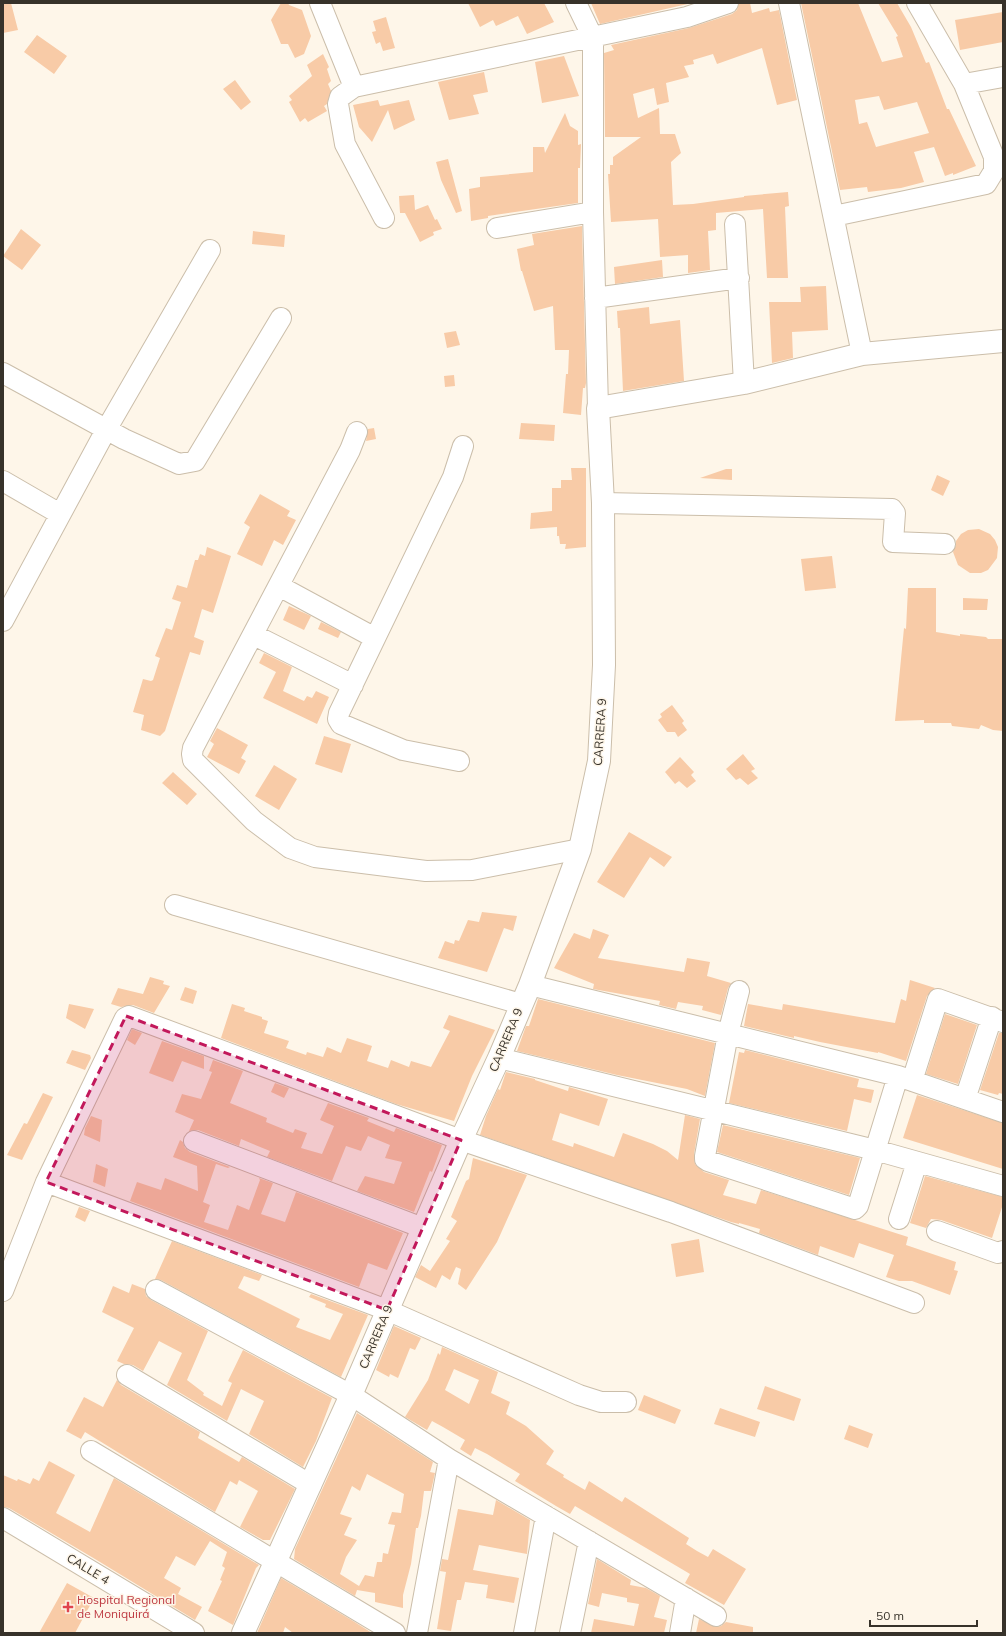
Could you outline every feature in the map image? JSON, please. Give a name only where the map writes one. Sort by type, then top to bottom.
[{"type":"main road","points":[[598,408],[744,383],[862,354],[1003,341]]},
{"type":"main road","name":"CARRERA 9","points":[[243,1633],[311,1485],[461,1140],[499,1058],[526,994],[580,849],[599,761],[604,665],[603,503],[598,408]]},
{"type":"street","points":[[320,3],[354,87]]},
{"type":"street","points":[[576,3],[593,38],[593,212],[598,408]]},
{"type":"street","points":[[384,218],[345,144],[338,104],[340,97],[354,87],[593,38],[687,17],[728,3]]},
{"type":"street","points":[[789,3],[862,354]]},
{"type":"street","points":[[834,216],[986,184],[994,172],[994,157],[964,84],[917,3]]},
{"type":"street","points":[[964,84],[1003,77]]},
{"type":"street","points":[[497,228],[593,212]]},
{"type":"street","points":[[734,224],[739,278],[744,383]]},
{"type":"street","points":[[3,621],[10,592],[60,514],[106,430],[210,250]]},
{"type":"street","points":[[595,298],[739,278]]},
{"type":"street","points":[[3,373],[106,430],[153,453],[179,464],[195,461],[281,318]]},
{"type":"street","points":[[357,432],[350,450],[254,635],[193,748],[193,760],[254,821],[290,848],[315,857],[426,871],[472,870],[580,849]]},
{"type":"street","points":[[459,761],[403,750],[341,724],[338,719],[339,713],[352,685],[453,477],[463,446]]},
{"type":"street","points":[[3,481],[60,514]]},
{"type":"street","points":[[603,503],[892,509],[895,513],[893,542],[945,544]]},
{"type":"street","points":[[279,586],[375,638]]},
{"type":"street","points":[[254,635],[352,685]]},
{"type":"street","points":[[175,905],[526,994],[728,1034],[905,1078],[1003,1112]]},
{"type":"street","points":[[739,991],[728,1034],[712,1110],[705,1159],[851,1209],[855,1209],[858,1206],[875,1150],[938,999],[998,1019],[965,1099]]},
{"type":"street","points":[[3,1291],[46,1182],[125,1018],[129,1016],[461,1140],[671,1212],[914,1303]]},
{"type":"street","points":[[499,1058],[875,1150],[1003,1186]]},
{"type":"street","points":[[194,1141],[423,1228]]},
{"type":"street","points":[[899,1219],[917,1162]]},
{"type":"street","points":[[46,1182],[387,1310],[579,1395],[601,1402],[626,1402]]},
{"type":"street","points":[[937,1231],[998,1253],[1003,1252]]},
{"type":"street","points":[[156,1290],[351,1395],[449,1459],[716,1616]]},
{"type":"street","points":[[127,1375],[311,1485]]},
{"type":"street","points":[[91,1451],[395,1633]]},
{"type":"street","points":[[417,1633],[449,1459]]},
{"type":"street","points":[[524,1633],[546,1516]]},
{"type":"street","name":"CALLE 4","points":[[3,1518],[194,1633]]},
{"type":"street","points":[[570,1633],[589,1541]]},
{"type":"street","points":[[680,1633],[686,1598]]},
{"type":"highlighted area","points":[[126,1016],[461,1140],[387,1310],[46,1182]]},
{"type":"building","points":[[3,3],[11,3],[18,30],[3,33]]},
{"type":"building","points":[[281,3],[288,3],[289,5],[302,10],[311,36],[304,54],[295,58],[288,44],[281,44],[271,20]]},
{"type":"building","points":[[468,3],[544,3],[554,22],[527,34],[518,16],[496,26],[493,20],[480,27]]},
{"type":"building","points":[[591,3],[692,3],[600,24]]},
{"type":"building","points":[[739,3],[750,3],[752,13],[769,8],[770,12],[779,10],[797,100],[777,105],[762,48],[717,64],[713,54],[693,60],[694,64],[684,66],[689,77],[666,83],[669,102],[657,105],[654,88],[633,94],[638,118],[659,108],[660,134],[675,134],[681,153],[671,162],[673,205],[693,204],[744,196],[788,192],[789,206],[785,207],[788,278],[767,278],[763,209],[716,213],[716,230],[708,231],[710,270],[688,273],[688,255],[660,257],[658,219],[611,222],[608,174],[610,174],[610,165],[613,165],[613,157],[641,137],[605,137],[604,53],[614,50],[611,45],[689,28],[732,14],[737,10]]},
{"type":"building","points":[[801,3],[858,3],[882,62],[903,57],[896,37],[898,36],[878,3],[897,3],[911,27],[926,63],[929,62],[947,109],[949,109],[976,166],[953,175],[953,173],[945,176],[934,147],[914,152],[924,182],[901,188],[868,192],[867,187],[840,190]],"holes":[[[879,96],[884,110],[917,102],[929,133],[876,147],[867,122],[859,124],[855,100]]]},
{"type":"building","points":[[1003,12],[1003,42],[960,50],[955,20]]},
{"type":"building","points":[[386,17],[395,48],[383,51],[380,42],[376,44],[372,32],[376,31],[373,21]]},
{"type":"building","points":[[37,35],[67,56],[54,74],[24,52]]},
{"type":"building","points":[[323,54],[329,67],[327,69],[331,81],[328,84],[331,91],[327,104],[324,106],[327,111],[308,122],[305,118],[300,122],[289,102],[292,100],[289,96],[312,76],[307,65]]},
{"type":"building","points":[[564,56],[579,96],[542,103],[535,62]]},
{"type":"building","points":[[484,72],[488,92],[473,95],[479,114],[449,120],[438,82]]},
{"type":"building","points":[[235,80],[251,102],[241,110],[223,89]]},
{"type":"building","points":[[378,100],[380,106],[409,100],[415,120],[394,130],[388,110],[372,142],[359,127],[353,105]]},
{"type":"building","points":[[565,113],[570,126],[578,131],[578,145],[581,144],[580,168],[578,168],[578,203],[488,216],[488,218],[471,221],[469,189],[480,187],[480,177],[533,172],[533,147],[544,147],[545,153]]},
{"type":"building","points":[[448,159],[462,211],[456,213],[441,180],[436,162]]},
{"type":"building","points":[[414,195],[415,210],[428,205],[435,220],[437,219],[442,229],[433,232],[434,235],[420,242],[405,213],[400,213],[399,196]]},
{"type":"building","points":[[582,226],[586,383],[585,388],[583,388],[581,415],[563,413],[566,374],[568,374],[569,350],[555,350],[553,306],[534,311],[521,271],[517,249],[534,245],[532,234]]},
{"type":"building","points":[[21,229],[41,245],[22,270],[3,256]]},
{"type":"building","points":[[253,231],[285,235],[284,247],[252,244]]},
{"type":"building","points":[[662,260],[663,277],[615,284],[614,267]]},
{"type":"building","points":[[826,286],[828,330],[792,332],[793,358],[772,363],[769,302],[801,302],[800,287]]},
{"type":"building","points":[[649,307],[650,324],[680,320],[684,381],[623,391],[620,328],[618,328],[617,311]]},
{"type":"building","points":[[456,331],[460,345],[447,348],[444,333]]},
{"type":"building","points":[[454,375],[455,386],[445,387],[444,376]]},
{"type":"building","points":[[521,423],[555,425],[554,441],[519,439]]},
{"type":"building","points":[[374,428],[376,439],[366,441],[368,429]]},
{"type":"building","points":[[571,468],[586,468],[586,547],[565,549],[566,544],[560,544],[559,536],[557,536],[557,527],[530,529],[531,513],[552,511],[552,488],[561,488],[561,480],[572,480]]},
{"type":"building","points":[[726,469],[732,469],[732,480],[700,478]]},
{"type":"building","points":[[937,475],[950,481],[943,496],[931,490]]},
{"type":"building","points":[[260,494],[290,511],[287,516],[296,520],[283,545],[274,540],[262,566],[237,554],[250,527],[244,523]]},
{"type":"building","points":[[979,529],[990,534],[995,540],[998,547],[997,558],[988,570],[981,573],[970,573],[958,565],[953,552],[956,541],[961,534],[968,530]]},
{"type":"building","points":[[207,547],[231,556],[213,613],[202,609],[194,637],[204,641],[200,655],[190,652],[165,731],[160,736],[141,730],[144,715],[133,712],[143,679],[153,680],[160,658],[155,656],[166,628],[172,630],[181,602],[172,599],[177,585],[187,588],[195,560],[198,560],[200,554],[205,556]]},
{"type":"building","points":[[832,556],[836,588],[805,591],[801,559]]},
{"type":"building","points":[[908,588],[936,588],[936,632],[960,636],[960,634],[986,637],[988,639],[1003,639],[1003,731],[993,730],[981,725],[979,729],[952,726],[951,723],[924,723],[924,720],[895,721],[904,628],[906,629]]},
{"type":"building","points":[[963,598],[988,599],[987,610],[963,610]]},
{"type":"building","points":[[289,606],[311,616],[304,630],[283,620]]},
{"type":"building","points":[[321,622],[341,632],[338,638],[318,629]]},
{"type":"building","points":[[264,653],[292,667],[283,691],[304,701],[307,696],[312,698],[316,691],[329,697],[317,724],[263,698],[276,672],[259,663]]},
{"type":"building","points":[[672,705],[684,721],[682,723],[687,730],[678,737],[675,732],[667,732],[658,720],[662,717],[660,714]]},
{"type":"building","points":[[217,728],[248,745],[241,758],[246,761],[239,774],[207,757],[214,744],[210,741]]},
{"type":"building","points":[[324,736],[351,744],[342,773],[315,764]]},
{"type":"building","points":[[743,754],[755,769],[751,771],[758,778],[748,785],[740,778],[736,780],[726,769]]},
{"type":"building","points":[[680,757],[694,772],[691,775],[696,781],[687,788],[679,781],[675,784],[665,772]]},
{"type":"building","points":[[274,765],[297,779],[279,810],[255,796]]},
{"type":"building","points":[[173,772],[197,794],[187,805],[162,783]]},
{"type":"building","points":[[629,832],[672,857],[664,867],[650,857],[624,898],[597,882]]},
{"type":"building","points":[[482,912],[517,916],[513,931],[504,928],[487,972],[438,958],[445,941],[454,944],[455,940],[459,941],[468,920],[479,922]]},
{"type":"building","points":[[593,929],[609,935],[598,958],[684,972],[687,958],[710,962],[707,976],[731,983],[728,988],[721,1015],[702,1010],[703,1006],[678,1002],[676,1009],[659,1005],[660,1001],[593,989],[594,984],[554,968],[574,933],[590,939]]},
{"type":"building","points":[[150,977],[164,981],[163,984],[170,986],[154,1013],[133,1005],[121,1007],[111,1004],[118,988],[143,994]]},
{"type":"building","points":[[910,980],[935,988],[927,996],[906,1061],[878,1052],[794,1036],[794,1038],[744,1026],[748,1004],[782,1010],[783,1004],[895,1023],[901,999],[906,1001]]},
{"type":"building","points":[[185,987],[197,991],[193,1004],[180,1000]]},
{"type":"building","points":[[538,999],[715,1043],[705,1096],[687,1089],[617,1075],[517,1051],[526,1026],[529,1026]]},
{"type":"building","points":[[69,1004],[94,1009],[85,1029],[66,1018]]},
{"type":"building","points":[[232,1004],[245,1008],[244,1011],[262,1017],[262,1019],[268,1021],[264,1033],[289,1041],[286,1048],[306,1055],[307,1052],[323,1057],[327,1047],[341,1053],[347,1038],[372,1046],[367,1061],[388,1068],[391,1060],[409,1067],[411,1061],[431,1067],[450,1031],[443,1028],[449,1015],[495,1030],[472,1076],[454,1121],[396,1104],[221,1038]]},
{"type":"building","points":[[945,1014],[977,1025],[958,1084],[926,1074]]},
{"type":"building","points":[[132,1029],[142,1033],[135,1045],[127,1040]]},
{"type":"building","points":[[999,1033],[1003,1033],[1003,1094],[999,1093],[998,1095],[980,1090]]},
{"type":"building","points":[[162,1041],[204,1056],[204,1069],[182,1061],[173,1082],[149,1073]]},
{"type":"building","points":[[72,1050],[90,1055],[91,1058],[85,1070],[66,1063]]},
{"type":"building","points":[[745,1050],[859,1079],[857,1087],[874,1090],[871,1103],[854,1099],[847,1131],[729,1103],[739,1052],[744,1053]]},
{"type":"building","points":[[213,1060],[243,1071],[230,1103],[267,1118],[266,1122],[293,1133],[295,1129],[307,1133],[301,1148],[322,1154],[334,1126],[320,1120],[328,1103],[369,1118],[367,1121],[394,1132],[396,1128],[442,1145],[414,1212],[357,1191],[365,1176],[394,1184],[402,1162],[385,1158],[390,1145],[368,1136],[361,1151],[346,1146],[332,1181],[267,1157],[270,1151],[241,1139],[239,1146],[198,1130],[189,1131],[194,1120],[175,1112],[182,1094],[201,1099],[212,1072],[209,1071]]},
{"type":"building","points":[[506,1072],[535,1079],[568,1091],[569,1087],[608,1099],[599,1126],[560,1113],[552,1140],[573,1147],[574,1143],[614,1157],[623,1133],[653,1144],[667,1151],[678,1160],[685,1115],[700,1119],[694,1154],[695,1164],[704,1172],[729,1180],[723,1195],[756,1204],[761,1190],[908,1237],[906,1245],[956,1262],[954,1270],[958,1271],[950,1295],[912,1281],[899,1281],[886,1277],[894,1255],[859,1243],[854,1258],[820,1246],[818,1255],[759,1233],[760,1229],[731,1222],[480,1135],[486,1116],[498,1089],[500,1090]]},
{"type":"building","points":[[275,1083],[289,1088],[284,1098],[271,1092]]},
{"type":"building","points":[[43,1093],[53,1097],[22,1160],[7,1155],[24,1123],[27,1124]]},
{"type":"building","points":[[917,1095],[1003,1123],[1003,1169],[903,1138]]},
{"type":"building","points":[[91,1116],[102,1120],[100,1142],[84,1135],[85,1128]]},
{"type":"building","points":[[723,1125],[860,1158],[849,1195],[717,1152]]},
{"type":"building","points":[[180,1140],[183,1142],[185,1148],[190,1152],[230,1167],[228,1168],[216,1164],[203,1202],[210,1205],[204,1222],[228,1230],[237,1205],[249,1210],[260,1180],[259,1178],[273,1183],[261,1214],[285,1222],[296,1192],[403,1233],[387,1270],[368,1263],[359,1287],[130,1201],[137,1182],[161,1190],[165,1178],[198,1191],[197,1166],[173,1157]]},
{"type":"building","points":[[473,1158],[527,1175],[497,1242],[466,1290],[458,1284],[461,1269],[456,1267],[450,1280],[442,1275],[436,1288],[415,1277],[421,1265],[430,1271],[450,1241],[446,1239],[457,1221],[451,1217],[466,1181],[469,1179]]},
{"type":"building","points":[[96,1164],[108,1169],[105,1187],[93,1182]]},
{"type":"building","points":[[925,1176],[1003,1197],[1003,1204],[992,1238],[941,1220],[931,1219],[926,1228],[910,1223]]},
{"type":"building","points":[[79,1207],[90,1211],[85,1222],[75,1217]]},
{"type":"building","points":[[699,1239],[704,1272],[676,1277],[671,1244]]},
{"type":"building","points":[[172,1241],[262,1275],[259,1281],[244,1276],[238,1288],[300,1319],[296,1327],[330,1340],[343,1314],[325,1307],[326,1304],[309,1297],[311,1294],[368,1315],[341,1377],[161,1280],[155,1279]]},
{"type":"building","points":[[132,1284],[145,1289],[146,1296],[151,1300],[208,1331],[187,1380],[204,1393],[203,1395],[222,1406],[232,1383],[228,1381],[243,1350],[332,1398],[316,1441],[303,1467],[249,1434],[264,1401],[241,1389],[227,1421],[167,1385],[182,1353],[159,1341],[143,1371],[133,1365],[124,1364],[117,1361],[134,1328],[102,1312],[113,1286],[129,1293]]},
{"type":"building","points":[[394,1326],[421,1338],[415,1350],[410,1348],[398,1378],[390,1374],[389,1377],[376,1370]]},
{"type":"building","points":[[442,1347],[498,1372],[491,1393],[510,1402],[506,1414],[526,1426],[554,1451],[546,1464],[564,1475],[563,1477],[585,1490],[589,1481],[622,1502],[625,1497],[689,1538],[686,1544],[697,1551],[708,1557],[713,1549],[746,1569],[724,1605],[685,1583],[690,1574],[575,1506],[570,1514],[556,1506],[515,1481],[520,1474],[487,1454],[475,1448],[471,1456],[460,1449],[465,1440],[443,1427],[432,1421],[427,1430],[405,1417],[428,1380],[438,1353],[440,1355]],"holes":[[[454,1369],[479,1380],[469,1404],[445,1390]]]},
{"type":"building","points":[[117,1380],[121,1385],[200,1432],[198,1438],[239,1462],[242,1457],[295,1489],[270,1540],[263,1540],[240,1527],[258,1491],[239,1480],[237,1485],[230,1481],[215,1512],[85,1432],[81,1439],[66,1431],[84,1397],[103,1407]]},
{"type":"building","points":[[765,1386],[801,1399],[794,1421],[757,1409]]},
{"type":"building","points":[[644,1395],[681,1410],[675,1424],[638,1410]]},
{"type":"building","points":[[720,1408],[760,1422],[755,1437],[714,1424]]},
{"type":"building","points":[[357,1413],[433,1462],[430,1472],[435,1473],[431,1491],[424,1491],[421,1516],[418,1528],[416,1528],[411,1564],[403,1595],[403,1608],[375,1602],[375,1593],[357,1590],[355,1596],[294,1559],[295,1549]],"holes":[[[367,1474],[404,1494],[401,1513],[392,1512],[388,1524],[395,1525],[388,1554],[383,1553],[382,1562],[377,1562],[374,1577],[365,1575],[359,1586],[340,1574],[346,1557],[357,1540],[344,1535],[352,1518],[340,1514],[352,1486],[360,1491]]]},
{"type":"building","points":[[849,1425],[873,1434],[868,1448],[844,1439]]},
{"type":"building","points":[[49,1461],[75,1475],[56,1513],[90,1532],[114,1478],[259,1565],[256,1568],[233,1625],[208,1611],[222,1581],[220,1580],[225,1568],[222,1566],[227,1552],[210,1541],[195,1566],[176,1556],[164,1578],[181,1588],[178,1594],[202,1607],[195,1620],[9,1508],[3,1507],[3,1475],[17,1481],[18,1479],[30,1484],[33,1478],[39,1481]]},
{"type":"building","points":[[496,1500],[530,1520],[527,1554],[479,1545],[473,1570],[519,1578],[514,1603],[486,1598],[488,1585],[465,1582],[461,1600],[457,1600],[451,1631],[437,1629],[446,1572],[440,1571],[442,1559],[448,1560],[458,1509],[493,1515]]},
{"type":"building","points":[[597,1559],[631,1580],[630,1585],[646,1588],[660,1596],[654,1617],[667,1620],[664,1633],[591,1633],[594,1619],[634,1626],[639,1604],[627,1602],[627,1598],[602,1593],[599,1607],[588,1604]]},
{"type":"building","points":[[281,1578],[372,1633],[293,1633],[285,1627],[283,1633],[257,1633]]},
{"type":"building","points":[[67,1583],[94,1598],[75,1633],[39,1633]]},
{"type":"building","points":[[699,1619],[716,1627],[721,1626],[726,1622],[753,1627],[753,1633],[696,1633]]},
{"type":"place","name":"Hospital Regional de Moniquirá","points":[[68,1607]]}]
